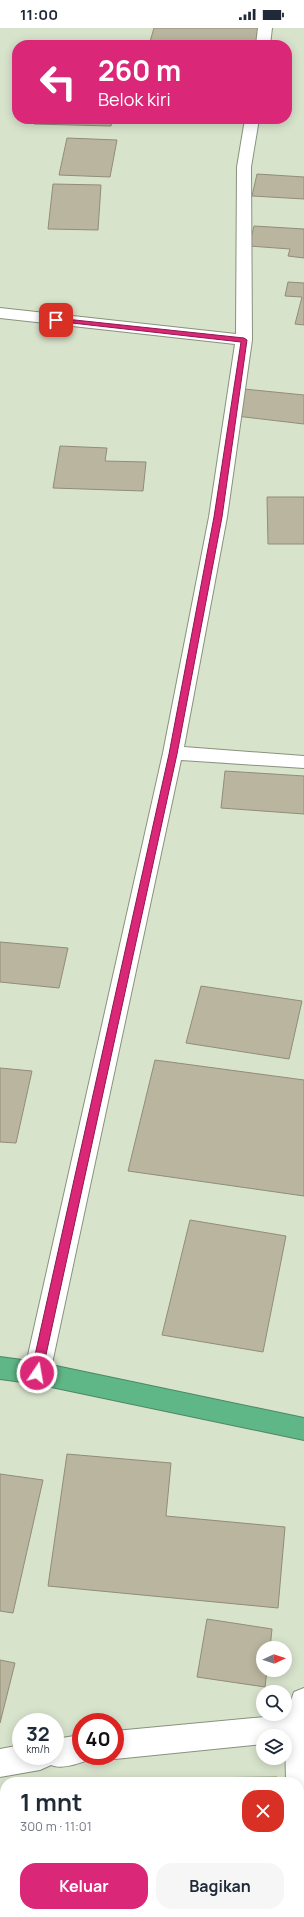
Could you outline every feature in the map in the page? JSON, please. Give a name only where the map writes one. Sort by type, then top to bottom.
[{"type":"highway","points":[[0,1368],[37,1373],[304,1428]]},
{"type":"street","points":[[264,40],[265,28]]},
{"type":"street","points":[[37,1373],[173,754],[218,517],[244,340],[244,167],[251,124]]},
{"type":"street","points":[[0,313],[244,340]]},
{"type":"street","points":[[173,754],[304,762]]},
{"type":"street","points":[[124,1743],[301,1714],[301,1777]]},
{"type":"street","points":[[0,1763],[12,1761]]},
{"type":"building","points":[[154,28],[259,28],[257,40],[150,40]]},
{"type":"building","points":[[34,124],[111,124],[111,126]]},
{"type":"building","points":[[67,138],[117,140],[110,177],[59,175]]},
{"type":"building","points":[[257,174],[304,177],[304,199],[252,196]]},
{"type":"building","points":[[53,184],[101,185],[98,230],[48,229]]},
{"type":"building","points":[[254,226],[304,229],[304,258],[288,256],[290,249],[249,246]]},
{"type":"building","points":[[288,282],[304,283],[304,325],[295,324],[302,297],[285,296]]},
{"type":"building","points":[[244,389],[304,395],[304,424],[236,416]]},
{"type":"building","points":[[60,446],[107,448],[105,461],[146,462],[143,491],[53,488]]},
{"type":"building","points":[[267,497],[304,497],[304,544],[268,544]]},
{"type":"building","points":[[225,771],[304,776],[304,814],[221,808]]},
{"type":"building","points":[[0,942],[68,948],[59,988],[0,982]]},
{"type":"building","points":[[201,986],[302,1001],[289,1059],[186,1043]]},
{"type":"building","points":[[155,1060],[304,1080],[304,1196],[128,1171]]},
{"type":"building","points":[[0,1068],[32,1071],[16,1143],[0,1142]]},
{"type":"building","points":[[190,1220],[286,1236],[263,1352],[162,1335]]},
{"type":"building","points":[[67,1454],[171,1463],[166,1516],[285,1527],[278,1608],[48,1586]]},
{"type":"building","points":[[0,1474],[43,1480],[13,1613],[0,1611]]},
{"type":"building","points":[[207,1619],[272,1629],[271,1641],[256,1641],[256,1677],[266,1677],[265,1685],[256,1686],[197,1677]]},
{"type":"building","points":[[0,1660],[15,1663],[0,1723]]},
{"type":"route","points":[[37,1373],[173,754],[218,517],[244,340],[56,320]]}]
